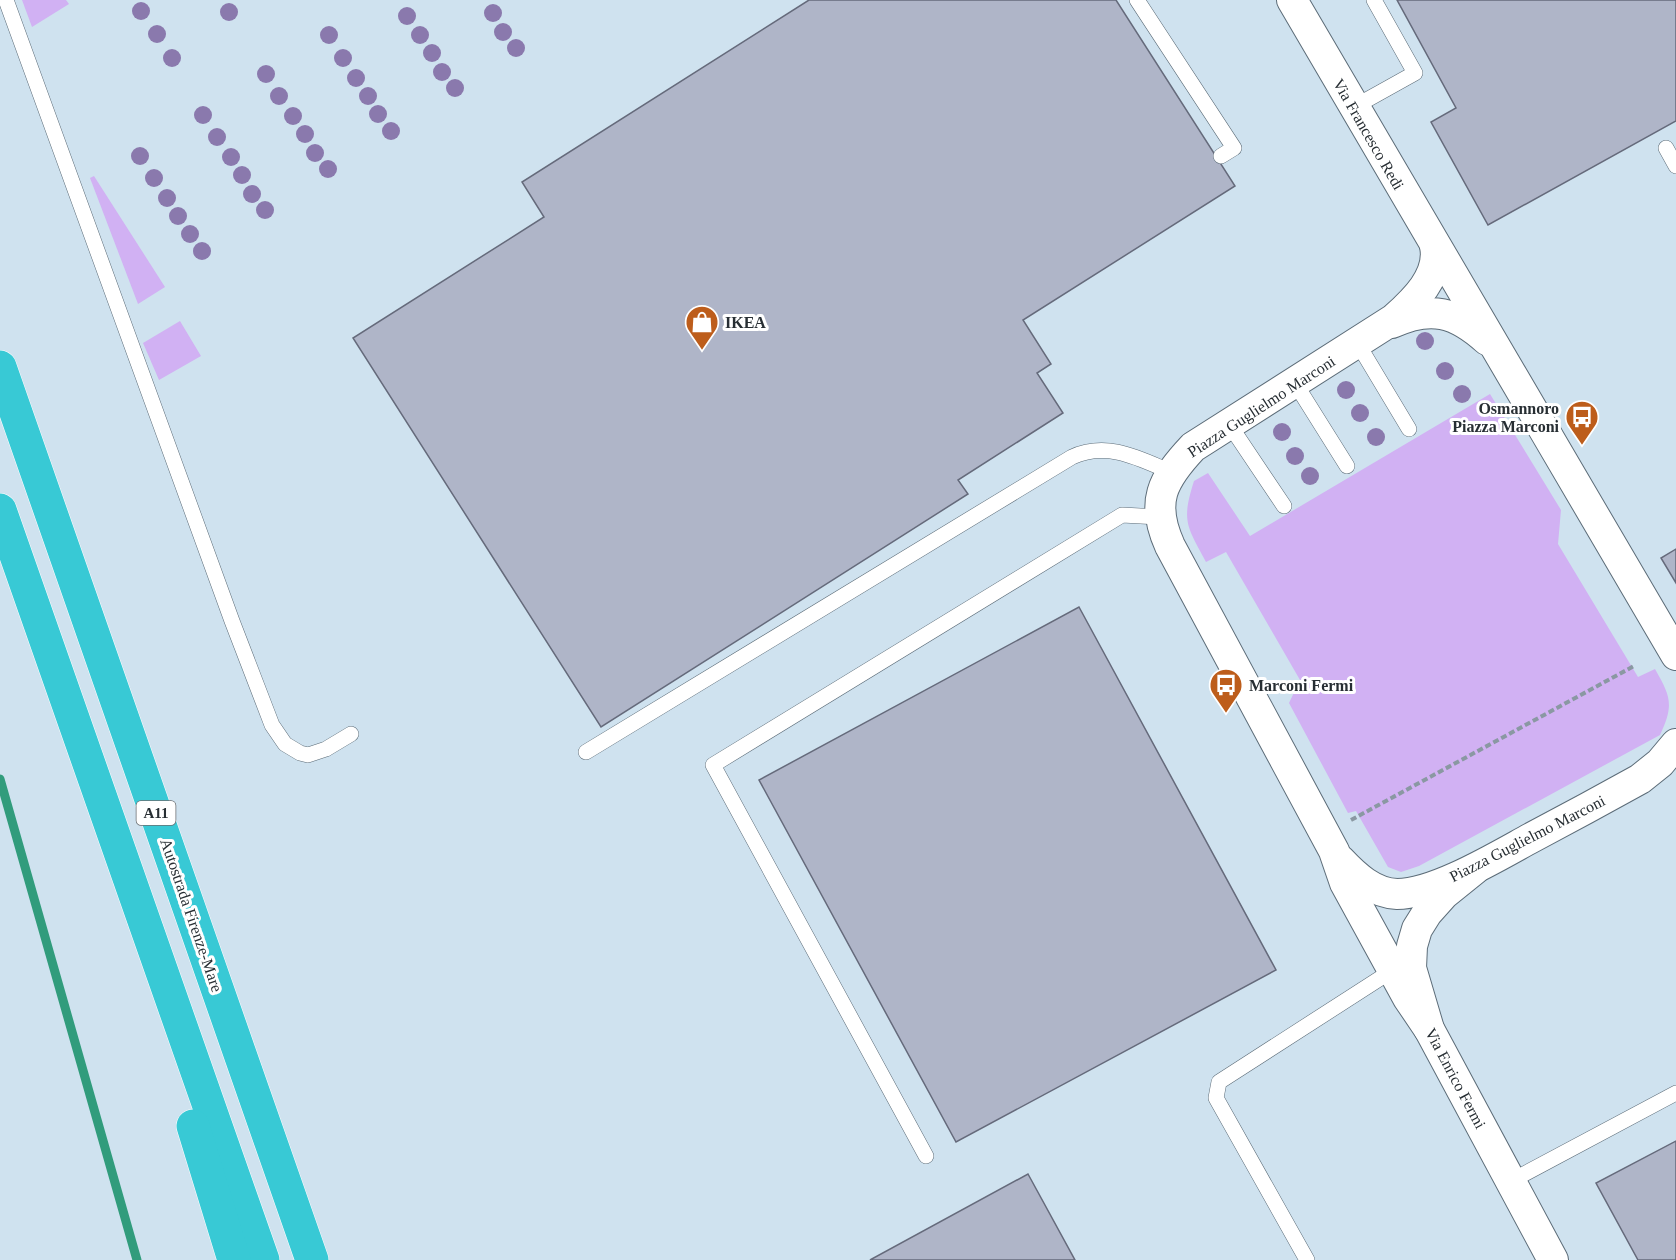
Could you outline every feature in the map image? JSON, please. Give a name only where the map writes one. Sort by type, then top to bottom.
[{"type":"highway","name":"Autostrada Firenze-Mare","points":[[0,367],[312,1260]]},
{"type":"highway","points":[[0,510],[263,1260]]},
{"type":"highway","points":[[106,815],[154,999],[234,1260]]},
{"type":"street","name":"Via Francesco Redi","points":[[1295,7],[1435,246]]},
{"type":"street","name":"Piazza Guglielmo Marconi","points":[[1429,1029],[1345,883],[1338,858],[1170,546],[1161,527],[1160,517],[1162,492],[1171,472],[1193,447],[1386,326],[1407,307],[1430,278],[1437,257],[1435,246]]},
{"type":"street","name":"Piazza Guglielmo Marconi","points":[[1435,246],[1676,654]]},
{"type":"street","name":"Piazza Guglielmo Marconi","points":[[1386,326],[1421,314],[1443,314],[1456,318],[1471,327],[1496,348]]},
{"type":"street","name":"Piazza Guglielmo Marconi","points":[[1338,858],[1364,883],[1380,890],[1396,894],[1431,887],[1475,869],[1640,780],[1676,744]]},
{"type":"street","points":[[1640,780],[1676,764]]},
{"type":"street","name":"Via Enrico Fermi","points":[[1475,869],[1434,904],[1417,929],[1412,946],[1411,968],[1429,1029],[1553,1260]]},
{"type":"lane","points":[[6,0],[272,725],[285,744],[300,753],[308,754],[326,749],[351,734]]},
{"type":"lane","points":[[1137,0],[1234,148],[1221,156]]},
{"type":"lane","points":[[1354,107],[1415,73],[1374,0]]},
{"type":"lane","points":[[1666,148],[1676,166]]},
{"type":"lane","points":[[1358,344],[1409,429]]},
{"type":"lane","points":[[1294,383],[1347,466]]},
{"type":"lane","points":[[1229,424],[1284,506]]},
{"type":"lane","points":[[586,752],[1072,458],[1095,450],[1108,450],[1171,472]]},
{"type":"lane","points":[[926,1156],[713,765],[1122,515],[1160,517]]},
{"type":"lane","points":[[1307,1260],[1216,1098],[1219,1082],[1393,970]]},
{"type":"lane","points":[[1511,1181],[1676,1093]]},
{"type":"path","points":[[1350,820],[1634,666]]},
{"type":"shaded area","points":[[22,0],[66,0],[69,4],[32,27]]},
{"type":"shaded area","points":[[94,176],[165,287],[138,304],[90,178]]},
{"type":"shaded area","points":[[180,321],[201,356],[159,380],[143,343]]},
{"type":"shaded area","points":[[1490,394],[1561,510],[1558,544],[1638,677],[1655,669],[1667,694],[1669,708],[1660,735],[1419,866],[1401,872],[1388,867],[1356,811],[1348,813],[1289,703],[1300,680],[1226,552],[1206,562],[1188,523],[1190,495],[1194,481],[1208,473],[1250,536]]},
{"type":"building","name":"IKEA","points":[[809,0],[1116,0],[1235,186],[1023,320],[1051,364],[1037,373],[1063,413],[958,480],[968,494],[601,727],[353,338],[544,217],[522,182]]},
{"type":"building","points":[[1397,0],[1676,0],[1676,121],[1488,225],[1431,122],[1456,108]]},
{"type":"building","points":[[1676,549],[1676,583],[1661,558]]},
{"type":"building","points":[[1079,607],[1276,970],[956,1142],[759,780]]},
{"type":"building","points":[[1676,1141],[1676,1260],[1638,1260],[1596,1183]]},
{"type":"building","points":[[1028,1174],[1075,1260],[870,1260]]},
{"type":"waterway","points":[[0,779],[137,1260]]},
{"type":"place","name":"IKEA","points":[[702,351]]},
{"type":"place","name":"Osmannoro Piazza Marconi","points":[[1582,446]]},
{"type":"place","name":"Marconi Fermi","points":[[1226,714]]}]
